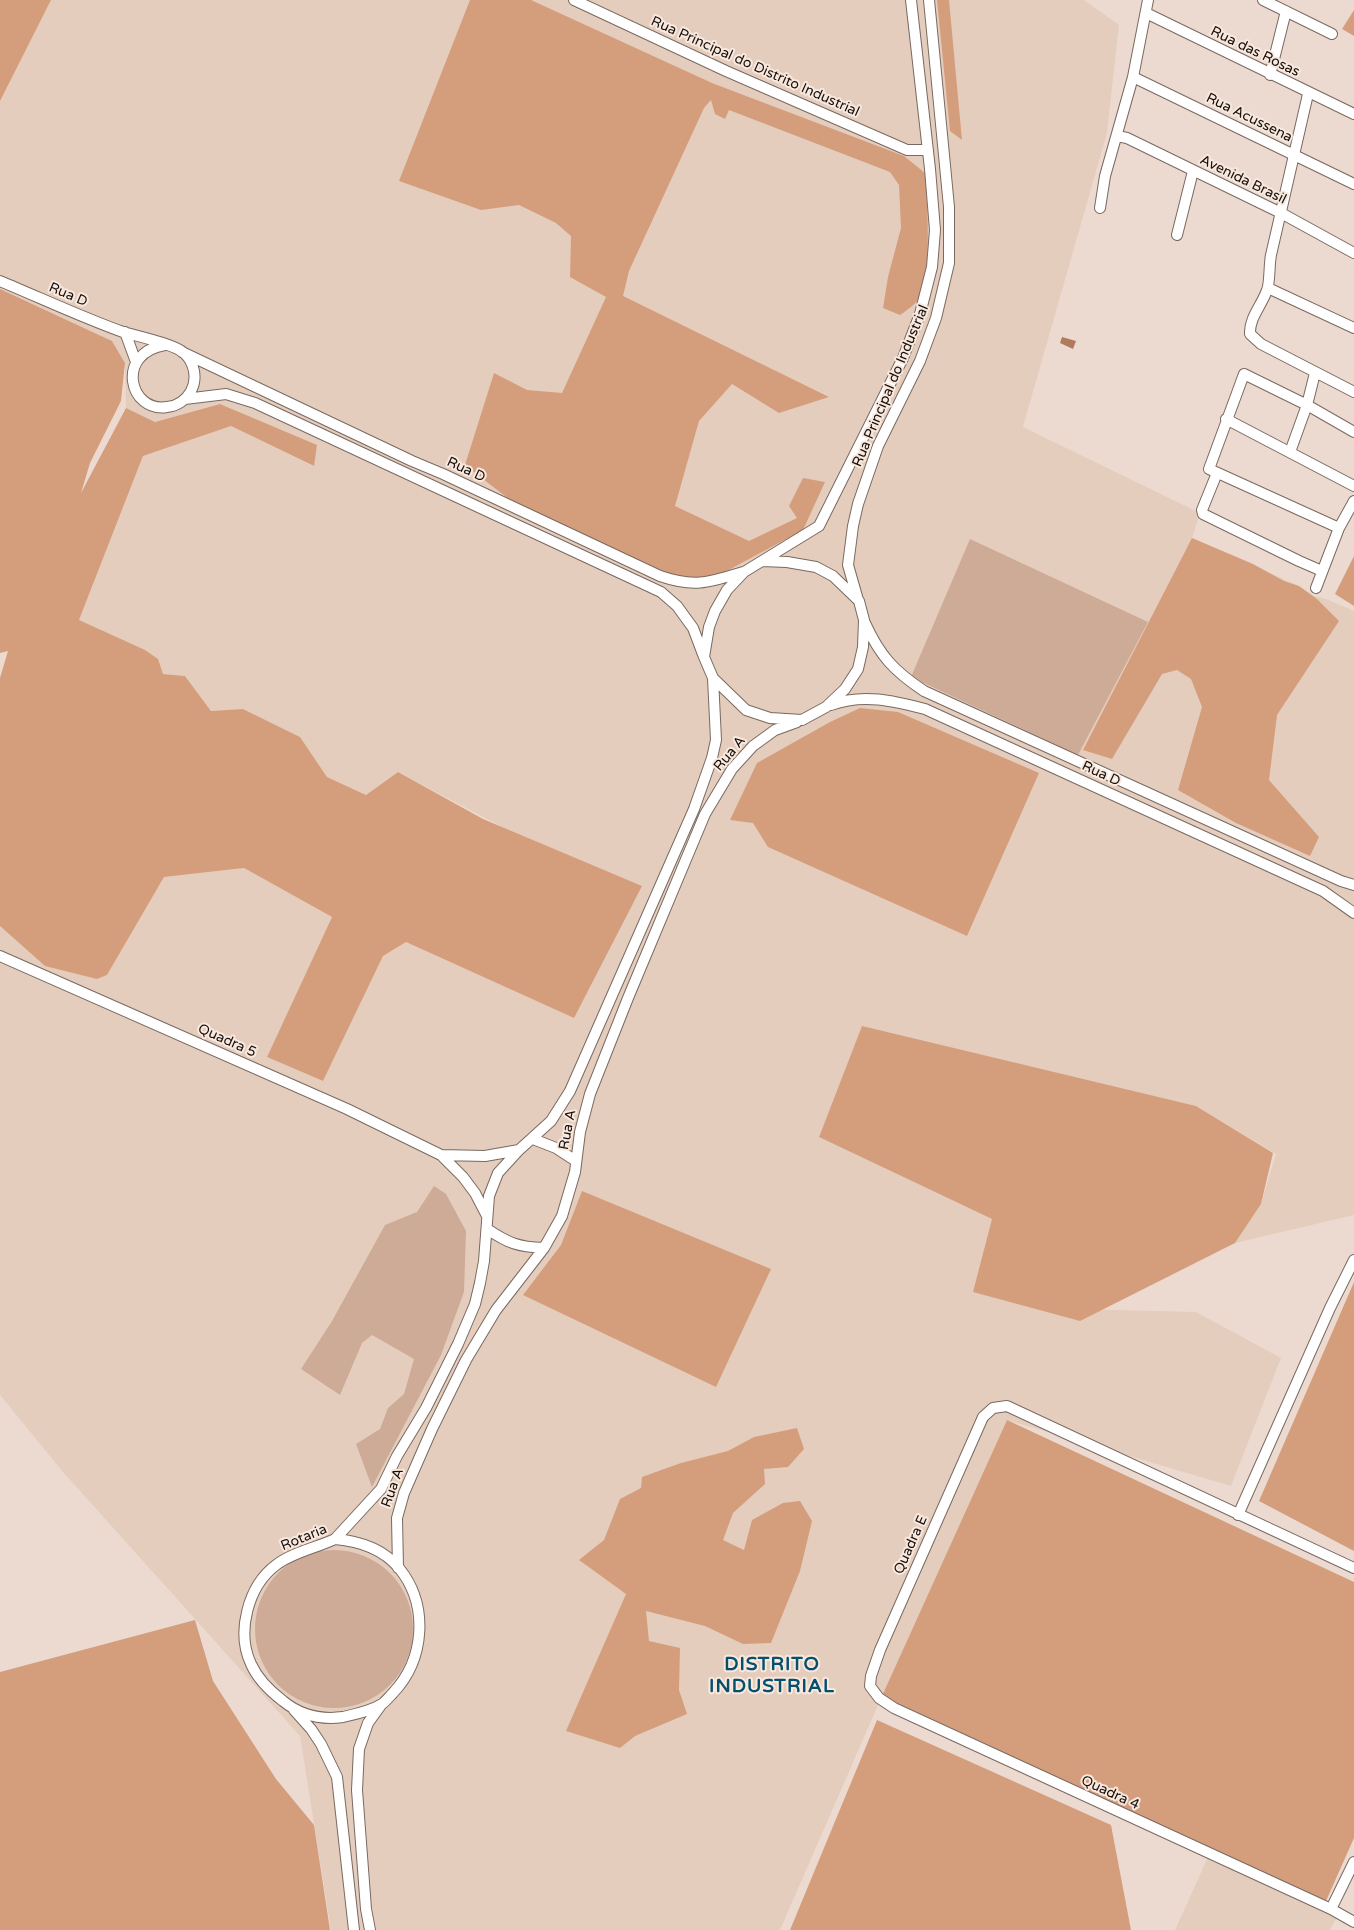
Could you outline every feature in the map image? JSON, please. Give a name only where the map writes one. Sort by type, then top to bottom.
[{"type":"street","name":"Rua Principal do Distrito Industrial","points":[[574,0],[726,71],[891,144],[908,150],[928,150]]},
{"type":"street","name":"Rua Principal do Industrial","points":[[762,561],[819,526],[903,358],[920,314],[932,267],[935,230],[911,0]]},
{"type":"street","name":"Rua Principal do Industrial","points":[[859,601],[848,565],[858,504],[878,446],[920,361],[936,318],[949,263],[949,207],[929,0]]},
{"type":"street","points":[[1100,208],[1105,176],[1118,136],[1121,116],[1133,77],[1148,0]]},
{"type":"street","points":[[1263,0],[1332,34]]},
{"type":"street","points":[[1270,75],[1286,11]]},
{"type":"street","name":"Rua das Rosas","points":[[1146,13],[1308,94],[1354,114]]},
{"type":"street","name":"Rua Acussena","points":[[1133,77],[1354,184]]},
{"type":"street","points":[[1308,94],[1268,272],[1268,288],[1250,326],[1250,334],[1261,344],[1354,392]]},
{"type":"street","name":"Avenida Brasil","points":[[1118,136],[1127,138],[1281,213],[1354,253]]},
{"type":"street","points":[[1177,235],[1193,171]]},
{"type":"street","name":"Rua D","points":[[0,281],[125,332],[165,345]]},
{"type":"street","points":[[1268,288],[1354,328]]},
{"type":"street","points":[[920,314],[936,318]]},
{"type":"street","points":[[125,332],[136,362]]},
{"type":"street","points":[[185,399],[193,385],[194,369],[190,360],[182,352],[165,345],[153,347],[143,353],[136,362],[132,372],[133,383],[137,393],[144,401],[154,406],[165,408],[185,399],[226,394],[255,403],[661,592],[677,606],[692,628],[704,657],[713,678],[746,710],[770,718],[802,720],[826,707],[846,689],[858,669],[863,647],[864,620],[859,601],[833,576],[816,567],[787,562],[762,561],[744,572],[727,590],[715,611],[709,627],[704,657]]},
{"type":"street","name":"Rua D","points":[[182,352],[660,576],[678,582],[703,584],[744,572]]},
{"type":"street","points":[[1290,452],[1307,405],[1315,373]]},
{"type":"street","points":[[1339,528],[1209,469],[1244,374],[1307,405],[1354,432]]},
{"type":"street","points":[[1226,419],[1354,486]]},
{"type":"street","points":[[408,474],[412,461]]},
{"type":"street","points":[[1218,473],[1202,510],[1203,514],[1322,571]]},
{"type":"street","points":[[1316,588],[1339,528],[1354,500]]},
{"type":"street","name":"Rua D","points":[[864,620],[875,644],[890,664],[901,675],[924,691],[1198,817],[1341,881],[1354,884]]},
{"type":"street","name":"Rua A","points":[[335,1539],[381,1489],[397,1456],[426,1408],[458,1344],[475,1304],[484,1261],[489,1196],[498,1173],[519,1150],[551,1121],[570,1091],[694,808],[712,758],[716,740],[713,678]]},
{"type":"street","name":"Rua D","points":[[826,707],[846,699],[877,698],[925,709],[1323,891],[1354,913]]},
{"type":"street","name":"Rua A","points":[[398,1568],[397,1518],[404,1493],[432,1429],[466,1360],[496,1310],[544,1248],[562,1216],[569,1196],[580,1132],[590,1094],[671,892],[705,814],[732,769],[753,746],[775,730],[802,720]]},
{"type":"street","points":[[1192,831],[1198,817]]},
{"type":"street","points":[[659,888],[671,892]]},
{"type":"street","name":"Quadra 5","points":[[0,956],[347,1109],[441,1155],[463,1177],[487,1216]]},
{"type":"street","points":[[533,1138],[556,1148],[576,1161]]},
{"type":"street","name":"Quadra 5","points":[[441,1155],[485,1156],[519,1150]]},
{"type":"street","points":[[487,1228],[507,1242],[526,1247],[544,1248]]},
{"type":"street","points":[[1238,1515],[1326,1317],[1354,1260]]},
{"type":"street","name":"Quadra E","points":[[871,1676],[880,1650],[983,1417],[993,1408],[1006,1406],[1354,1568]]},
{"type":"street","name":"Rotaria","points":[[335,1539],[354,1541],[370,1547],[386,1556],[398,1568],[412,1589],[417,1605],[419,1613],[419,1638],[414,1661],[402,1683],[382,1704],[360,1714],[334,1718],[313,1717],[291,1708],[269,1689],[251,1665],[246,1650],[246,1623],[248,1607],[261,1579],[276,1564],[335,1539]]},
{"type":"street","name":"Quadra 4","points":[[871,1676],[870,1686],[879,1698],[894,1708],[1331,1909],[1354,1922]]},
{"type":"street","points":[[370,1930],[366,1909],[357,1790],[359,1749],[368,1723],[382,1704]]},
{"type":"street","points":[[291,1708],[316,1737],[336,1778],[354,1930]]},
{"type":"street","points":[[1331,1909],[1354,1862]]},
{"type":"shaded area","points":[[0,0],[51,0],[0,101]]},
{"type":"shaded area","points":[[50,0],[1084,0],[1119,25],[1107,133],[1023,427],[1200,513],[1192,538],[1299,586],[1314,596],[1354,611],[1354,1215],[1235,1243],[1261,1204],[1276,1154],[1196,1106],[862,1027],[819,1137],[992,1219],[1033,1308],[1196,1312],[1281,1358],[1231,1486],[1007,1420],[882,1696],[780,1930],[331,1930],[300,1736],[63,1472],[0,1395],[0,926],[45,966],[107,975],[164,877],[244,868],[332,917],[267,1057],[323,1081],[383,956],[406,942],[574,1018],[504,828],[398,772],[366,795],[327,777],[300,737],[243,709],[211,711],[185,676],[163,674],[79,620],[143,456],[231,426],[313,466],[317,446],[220,404],[155,422],[126,408],[125,363],[112,341],[0,289],[0,100]]},
{"type":"shaded area","points":[[470,0],[531,0],[712,83],[904,156],[925,173],[928,238],[926,274],[923,289],[918,300],[900,315],[883,308],[888,277],[901,228],[899,185],[890,172],[729,110],[725,119],[715,114],[711,100],[704,108],[629,271],[623,296],[829,397],[779,413],[732,384],[699,421],[675,506],[749,541],[797,518],[789,506],[803,478],[825,482],[803,530],[723,573],[702,580],[674,576],[514,503],[465,465],[494,373],[527,390],[562,393],[606,297],[570,277],[571,236],[556,223],[519,205],[481,210],[399,181]]},
{"type":"shaded area","points":[[937,0],[949,0],[962,140],[950,131]]},
{"type":"shaded area","points":[[1354,10],[1354,36],[1342,29]]},
{"type":"shaded area","points":[[0,289],[112,341],[125,363],[121,401],[90,463],[81,493],[126,408],[155,422],[220,404],[317,445],[314,466],[231,426],[143,456],[79,620],[145,650],[158,659],[163,674],[185,676],[211,711],[243,709],[300,737],[327,777],[366,795],[398,772],[483,819],[642,886],[574,1018],[406,942],[383,956],[323,1081],[267,1057],[332,917],[244,868],[164,877],[107,975],[97,979],[45,966],[0,926],[0,678],[8,651],[0,653]]},
{"type":"shaded area","points":[[1062,337],[1076,341],[1073,349],[1060,343]]},
{"type":"shaded area","points":[[1192,538],[1253,564],[1284,581],[1299,586],[1317,599],[1339,621],[1277,715],[1269,780],[1319,837],[1310,856],[1236,823],[1178,790],[1202,707],[1191,679],[1177,670],[1162,674],[1112,759],[1083,750]]},
{"type":"shaded area","points":[[970,539],[1148,622],[1078,755],[911,677]]},
{"type":"shaded area","points":[[1354,556],[1354,606],[1335,594]]},
{"type":"shaded area","points":[[860,708],[898,712],[1039,773],[967,936],[768,847],[753,823],[730,820],[757,763],[830,722]]},
{"type":"shaded area","points":[[862,1026],[1196,1106],[1273,1153],[1261,1204],[1235,1243],[1080,1321],[973,1292],[992,1219],[819,1137]]},
{"type":"shaded area","points":[[434,1186],[446,1194],[466,1231],[464,1292],[441,1355],[372,1487],[356,1444],[380,1429],[388,1408],[404,1394],[414,1359],[372,1335],[362,1343],[340,1395],[301,1369],[332,1321],[385,1225],[417,1212]]},
{"type":"shaded area","points":[[582,1191],[771,1269],[716,1387],[523,1295],[561,1245]]},
{"type":"shaded area","points":[[1354,1282],[1354,1551],[1259,1501]]},
{"type":"shaded area","points":[[1007,1420],[1354,1582],[1354,1838],[1326,1901],[882,1696]]},
{"type":"shaded area","points":[[797,1428],[804,1449],[788,1467],[764,1469],[765,1484],[733,1513],[723,1540],[744,1550],[752,1520],[783,1503],[800,1501],[812,1521],[800,1571],[771,1643],[743,1644],[705,1626],[646,1611],[649,1641],[680,1648],[679,1690],[687,1714],[635,1736],[620,1748],[566,1731],[626,1594],[579,1560],[604,1540],[620,1499],[641,1488],[642,1477],[681,1463],[728,1451],[754,1437]]},
{"type":"shaded area","points":[[342,1550],[357,1553],[371,1559],[390,1573],[400,1585],[410,1606],[413,1629],[410,1652],[400,1673],[390,1685],[378,1695],[357,1705],[342,1708],[326,1708],[311,1705],[290,1695],[268,1673],[256,1644],[255,1621],[258,1606],[268,1585],[290,1563],[319,1551]]},
{"type":"shaded area","points":[[195,1620],[213,1681],[276,1779],[314,1825],[330,1930],[0,1930],[0,1672]]},
{"type":"shaded area","points":[[877,1720],[1111,1825],[1131,1930],[790,1930]]},
{"type":"shaded area","points":[[1208,1857],[1337,1917],[1330,1930],[1175,1930]]},
{"type":"district","name":"DISTRITO INDUSTRIAL","points":[[772,1676]]}]
